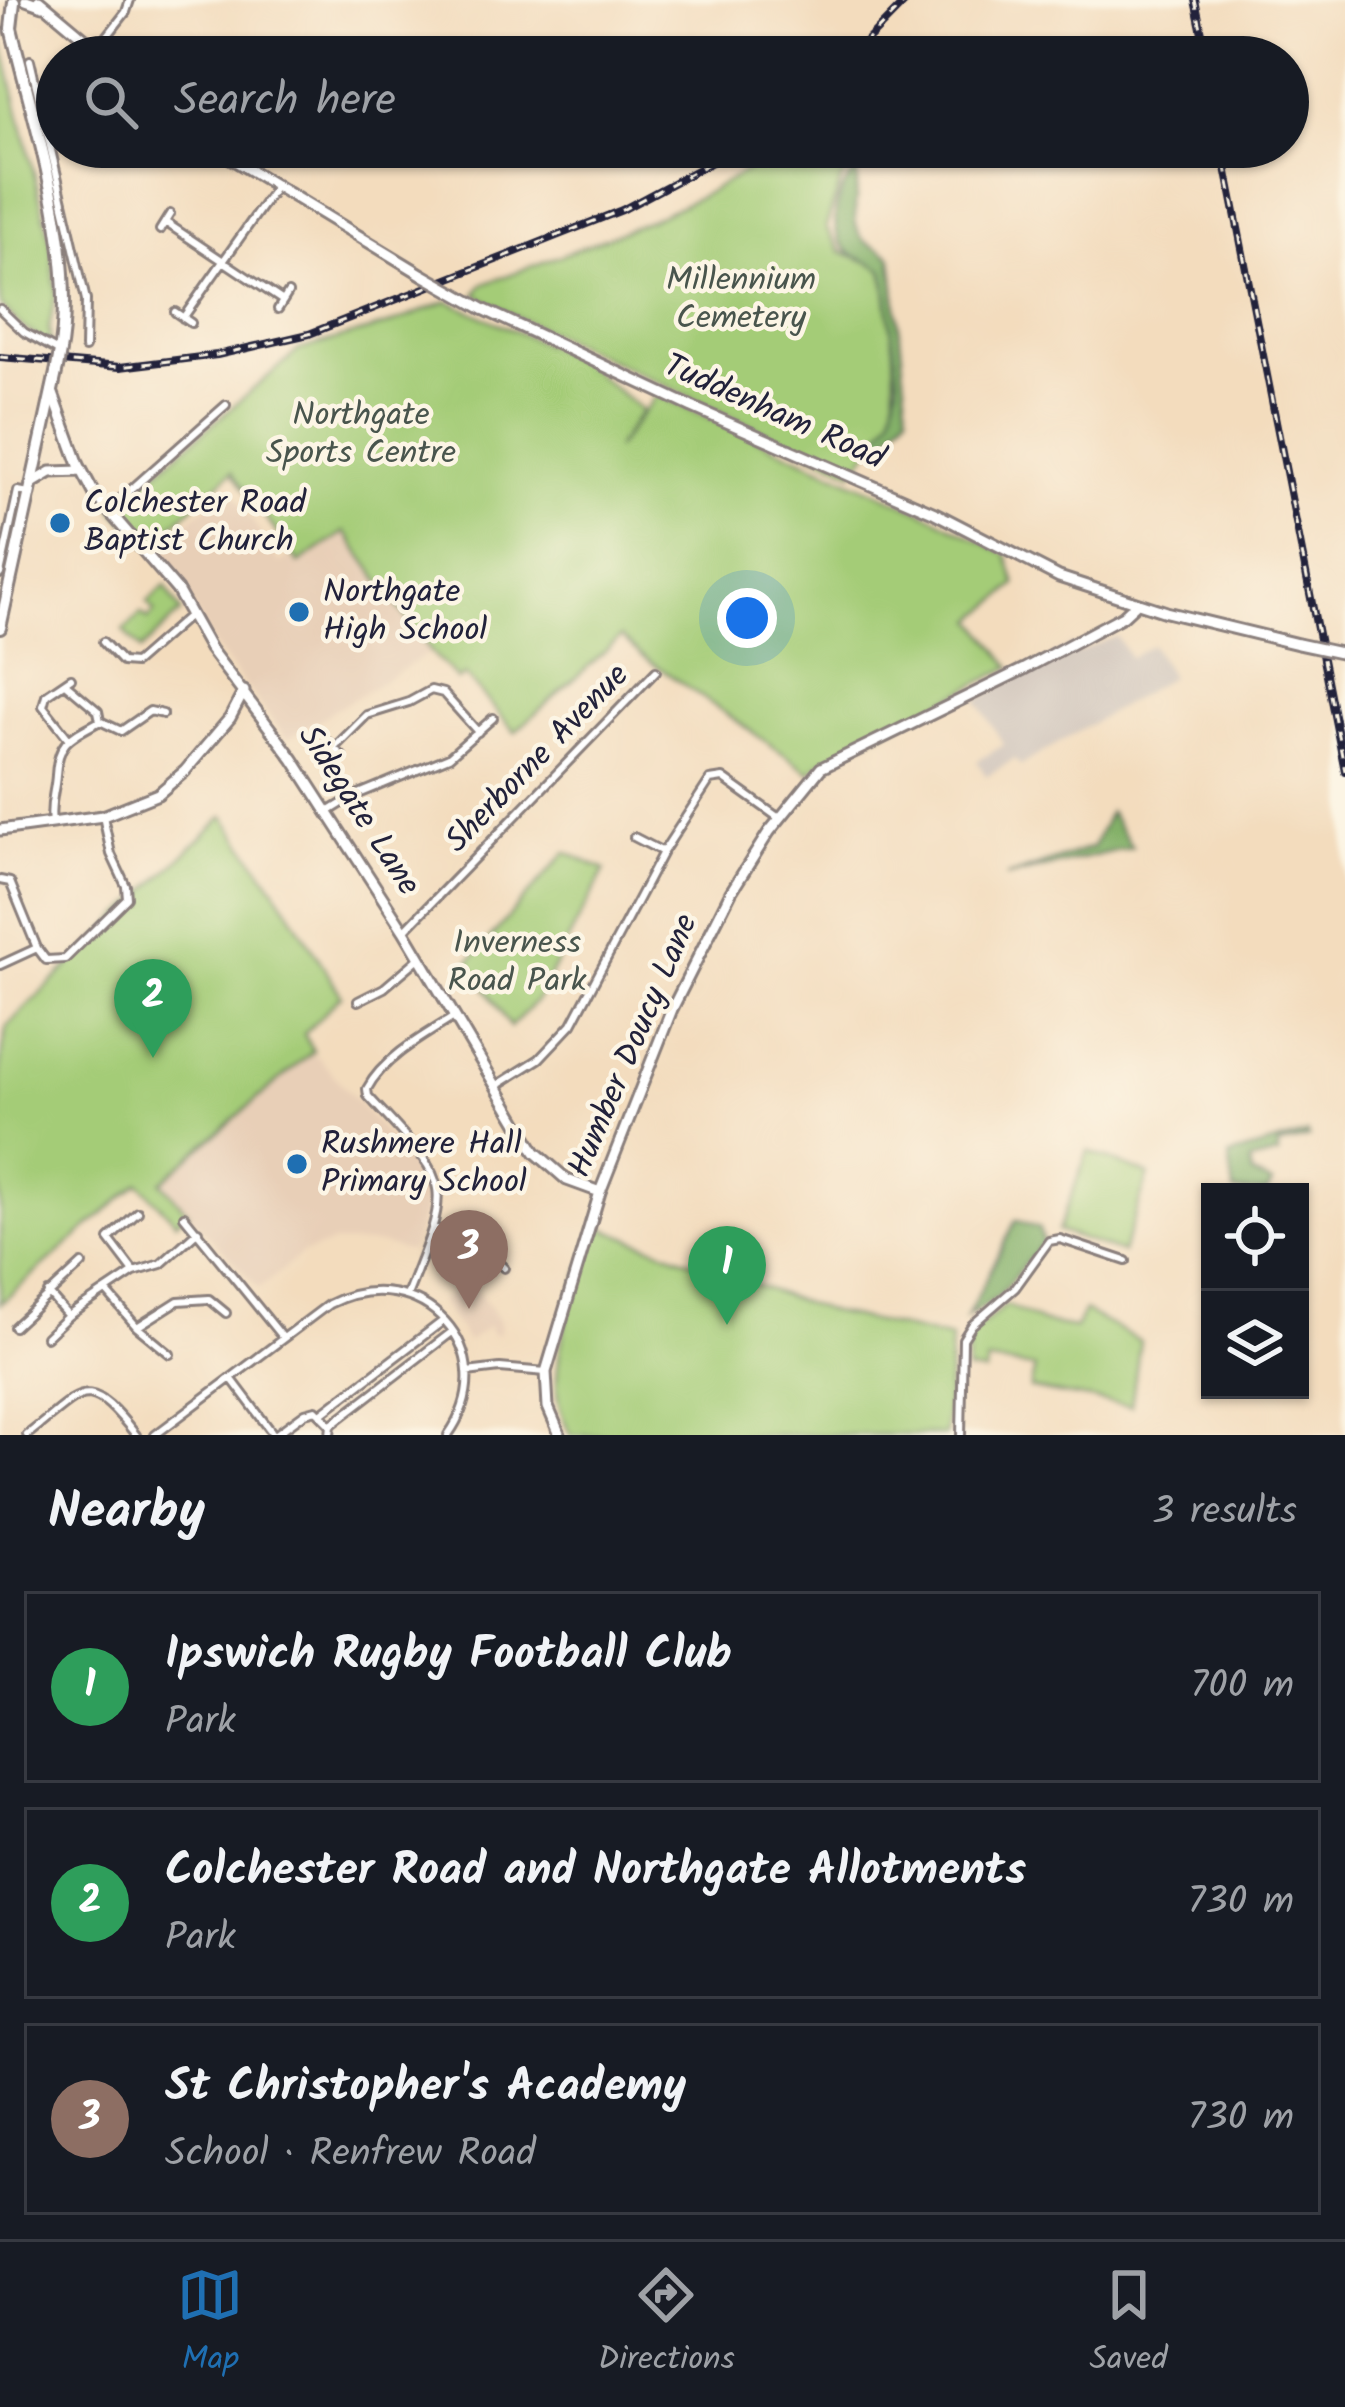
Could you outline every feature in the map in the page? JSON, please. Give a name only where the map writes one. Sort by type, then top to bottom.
[{"type":"main road","points":[[18,1],[0,10],[11,28],[36,110]]},
{"type":"main road","points":[[11,28],[18,1]]},
{"type":"main road","points":[[0,628],[52,391],[66,301],[66,238],[50,168]]},
{"type":"street","points":[[18,1],[41,3],[81,36]]},
{"type":"street","points":[[112,36],[132,1]]},
{"type":"street","points":[[31,60],[36,110]]},
{"type":"street","name":"Tuddenham Road","points":[[244,168],[483,309],[935,513],[1037,568],[1136,604],[1345,654]]},
{"type":"street","points":[[175,312],[187,321],[275,188]]},
{"type":"street","points":[[165,222],[283,301]]},
{"type":"street","points":[[66,238],[87,304],[86,348]]},
{"type":"street","points":[[0,309],[58,359]]},
{"type":"street","name":"Sidegate Lane","points":[[52,391],[82,471],[106,511],[168,580],[210,649],[253,702],[328,812],[547,1167],[600,1192]]},
{"type":"street","points":[[106,511],[226,405]]},
{"type":"street","points":[[35,466],[50,472],[82,471]]},
{"type":"street","points":[[0,574],[18,491],[30,489],[50,472]]},
{"type":"street","name":"Humber Doucy Lane","points":[[560,1435],[548,1407],[546,1372],[600,1192],[672,1009],[731,892],[779,818],[821,768],[1024,669],[1124,616],[1136,604]]},
{"type":"street","points":[[103,643],[122,662],[135,664],[190,614]]},
{"type":"street","name":"Sherborne Avenue","points":[[404,931],[656,671]]},
{"type":"street","points":[[68,738],[43,706],[46,695],[69,681],[98,711],[100,721]]},
{"type":"street","points":[[342,756],[331,745],[370,713],[431,690],[442,693],[478,733]]},
{"type":"street","points":[[0,830],[103,816],[135,806],[171,785],[232,715],[244,691]]},
{"type":"street","points":[[150,700],[150,711]]},
{"type":"street","points":[[232,715],[253,702]]},
{"type":"street","points":[[100,721],[123,731],[150,711],[163,714]]},
{"type":"street","points":[[328,812],[354,796],[442,760],[493,718]]},
{"type":"street","points":[[52,823],[49,802],[56,782],[56,758],[68,738],[100,721]]},
{"type":"street","points":[[496,1086],[539,1058],[572,1024],[663,852],[710,780],[716,776],[779,818]]},
{"type":"street","points":[[0,880],[10,883],[46,960],[65,959],[128,895],[111,854],[103,816]]},
{"type":"street","points":[[634,837],[663,852]]},
{"type":"street","points":[[0,965],[37,948]]},
{"type":"street","points":[[358,1001],[384,988],[420,958]]},
{"type":"street","points":[[408,1293],[434,1228],[440,1204],[437,1179],[367,1089],[374,1077],[416,1041],[455,1016]]},
{"type":"street","points":[[134,1272],[109,1239],[137,1212]]},
{"type":"street","points":[[184,1216],[283,1338]]},
{"type":"street","points":[[434,1228],[482,1246],[504,1268]]},
{"type":"street","points":[[46,1337],[68,1316],[134,1272],[161,1264],[199,1231]]},
{"type":"street","points":[[961,1435],[963,1339],[972,1325],[1015,1288],[1049,1241],[1060,1239],[1126,1261]]},
{"type":"street","points":[[14,1327],[82,1264]]},
{"type":"street","points":[[155,1435],[343,1297],[376,1290],[408,1293],[452,1332],[467,1372],[465,1397],[448,1435]]},
{"type":"street","points":[[107,1292],[137,1328],[170,1354]]},
{"type":"street","points":[[48,1293],[68,1316]]},
{"type":"street","points":[[137,1328],[178,1301],[208,1299],[226,1313]]},
{"type":"street","points":[[322,1414],[444,1321]]},
{"type":"street","points":[[232,1378],[275,1435],[309,1411],[322,1414],[331,1430],[452,1332]]},
{"type":"street","points":[[467,1372],[500,1368],[546,1372]]},
{"type":"street","points":[[27,1435],[77,1396],[92,1393],[105,1398],[136,1435]]},
{"type":"shaded area","name":"Northgate High School","points":[[229,486],[280,563],[290,555],[299,565],[345,534],[431,652],[287,739],[216,648],[183,589],[153,552]]},
{"type":"shaded area","points":[[1116,636],[1130,658],[1152,645],[1170,677],[1020,766],[1015,759],[986,776],[977,761],[1004,745],[977,700],[1072,644],[1078,653]]},
{"type":"shaded area","name":"Rushmere Hall Primary School","points":[[311,1049],[421,1175],[428,1189],[424,1214],[410,1252],[380,1244],[334,1243],[303,1253],[259,1289],[160,1183]]},
{"type":"shaded area","points":[[468,1280],[500,1321],[499,1334],[492,1334],[488,1326],[468,1342],[439,1302]]},
{"type":"green space","points":[[0,34],[51,243],[56,293],[49,328],[51,345],[0,305]]},
{"type":"green space","name":"Millennium Cemetery","points":[[849,168],[826,227],[841,252],[883,267],[894,349],[895,417],[853,472],[476,294],[482,285],[599,241],[748,170]]},
{"type":"green space","points":[[857,171],[855,209],[860,236],[892,258],[908,413],[879,448],[875,440],[892,416],[898,382],[884,271],[849,252],[835,222],[839,199]]},
{"type":"green space","name":"Northgate Sports Centre","points":[[448,301],[577,359],[642,410],[615,449],[657,395],[936,518],[1007,555],[1016,585],[975,620],[1011,667],[810,772],[621,637],[515,732],[465,675],[458,680],[431,652],[345,532],[299,563],[232,472],[149,546],[113,509],[299,350],[388,325]]},
{"type":"green space","points":[[165,586],[181,612],[141,650],[124,631],[141,613],[148,619],[155,612],[147,603]]},
{"type":"green space","points":[[1109,812],[1132,847],[1006,877],[1093,847]]},
{"type":"green space","points":[[224,816],[341,995],[304,1034],[313,1051],[161,1182],[188,1212],[176,1222],[139,1183],[0,1304],[0,1066],[7,1026]]},
{"type":"green space","name":"Inverness Road Park","points":[[566,852],[605,870],[537,1000],[510,1027],[469,962]]},
{"type":"green space","points":[[1308,1134],[1309,1138],[1278,1146],[1278,1155],[1250,1162],[1252,1174],[1270,1183],[1233,1183],[1229,1156]]},
{"type":"green space","points":[[1088,1151],[1149,1175],[1122,1253],[1058,1231]]},
{"type":"green space","points":[[1016,1220],[1039,1229],[1043,1242],[998,1297],[967,1317]]},
{"type":"green space","points":[[600,1227],[823,1310],[951,1339],[945,1435],[571,1435],[557,1396],[557,1372],[577,1284]]},
{"type":"green space","points":[[1006,1305],[1044,1323],[1075,1328],[1084,1311],[1140,1341],[1131,1406],[1030,1389],[1035,1368],[987,1362],[985,1373],[967,1371],[969,1336]]},
{"type":"railway","points":[[872,36],[907,0]]},
{"type":"railway","points":[[1195,0],[1203,36]]},
{"type":"railway","points":[[0,357],[120,367],[217,355],[309,334],[622,210],[701,168]]},
{"type":"railway","points":[[1226,168],[1345,771]]},
{"type":"place","name":"Colchester Road Baptist Church","points":[[60,523]]},
{"type":"place","name":"Northgate High School","points":[[299,612]]},
{"type":"place","name":"Colchester Road and Northgate Allotments","points":[[153,1058]]},
{"type":"place","name":"Rushmere Hall Primary School","points":[[297,1164]]},
{"type":"place","name":"St Christopher's Academy","points":[[469,1309]]},
{"type":"place","name":"Ipswich Rugby Football Club","points":[[727,1325]]}]
